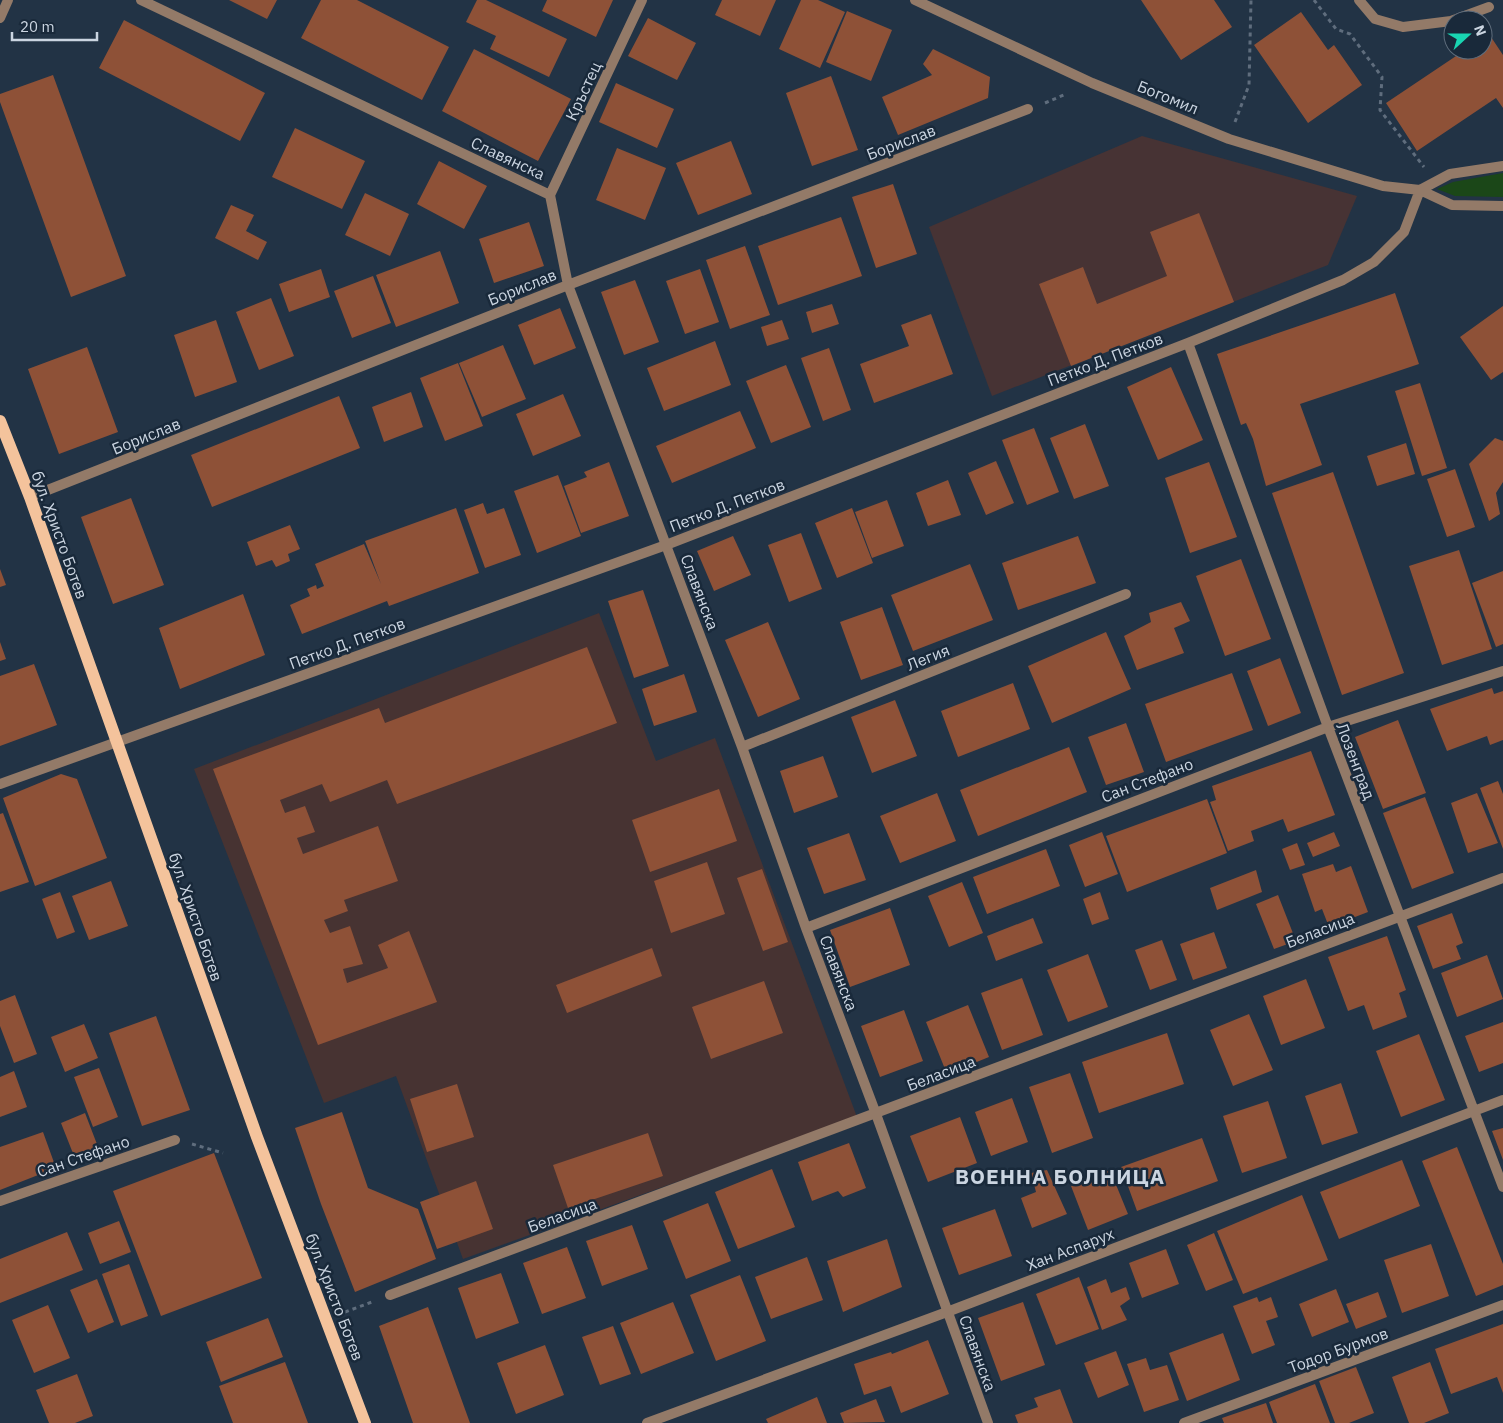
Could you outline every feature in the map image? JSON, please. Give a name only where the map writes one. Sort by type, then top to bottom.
[{"type":"main road","name":"бул. Христо Ботев","points":[[0,420],[30,497],[257,1137],[365,1423]]},
{"type":"street","points":[[0,18],[8,0]]},
{"type":"street","name":"Славянска","points":[[141,0],[550,195],[568,285],[742,747],[806,928],[876,1114],[988,1423]]},
{"type":"street","name":"Кръстец","points":[[550,195],[642,0]]},
{"type":"street","name":"Богомил","points":[[914,0],[1092,83],[1229,139],[1383,186],[1420,190],[1452,205],[1503,206]]},
{"type":"street","points":[[1359,0],[1375,19],[1403,27],[1451,21],[1489,7]]},
{"type":"street","name":"Борислав","points":[[30,497],[568,285],[1028,110]]},
{"type":"street","points":[[1420,190],[1450,174],[1503,166]]},
{"type":"street","name":"Петко Д. Петков","points":[[0,784],[666,545],[1188,343],[1343,280],[1374,262],[1404,232],[1420,190]]},
{"type":"street","name":"Лозенград","points":[[1188,343],[1328,727],[1503,1187]]},
{"type":"street","name":"Легия","points":[[742,747],[1126,594]]},
{"type":"street","name":"Сан Стефано","points":[[806,928],[1328,727],[1503,671]]},
{"type":"street","name":"Беласица","points":[[390,1296],[1503,878]]},
{"type":"street","name":"Хан Аспарух","points":[[647,1423],[947,1312],[1503,1100]]},
{"type":"street","name":"Сан Стефано","points":[[0,1201],[175,1140]]},
{"type":"street","name":"Тодор Бурмов","points":[[1184,1423],[1503,1305]]},
{"type":"path","points":[[1229,139],[1249,86],[1251,0]]},
{"type":"path","points":[[1314,0],[1336,29],[1350,34],[1382,77],[1380,110],[1436,182]]},
{"type":"path","points":[[1028,110],[1092,83]]},
{"type":"path","points":[[175,1140],[223,1153]]},
{"type":"path","points":[[326,1319],[390,1296]]},
{"type":"shaded area","points":[[1142,136],[1357,196],[1328,265],[992,396],[929,227]]},
{"type":"shaded area","points":[[599,613],[656,761],[715,738],[857,1117],[463,1259],[396,1076],[324,1103],[194,769]]},
{"type":"green space","points":[[1503,173],[1503,197],[1455,196],[1437,189],[1453,182]]},
{"type":"building","points":[[229,0],[277,0],[267,19]]},
{"type":"building","points":[[321,0],[357,0],[449,47],[422,100],[301,38]]},
{"type":"building","points":[[477,0],[486,0],[567,39],[549,77],[490,49],[496,36],[466,22]]},
{"type":"building","points":[[547,0],[613,0],[596,37],[542,11]]},
{"type":"building","points":[[722,0],[776,0],[760,36],[715,15]]},
{"type":"building","points":[[801,0],[818,0],[845,12],[820,68],[779,49]]},
{"type":"building","points":[[1141,0],[1214,0],[1232,27],[1181,60]]},
{"type":"building","points":[[847,11],[892,30],[871,81],[826,62]]},
{"type":"building","points":[[1301,12],[1328,50],[1334,45],[1362,85],[1308,123],[1254,45]]},
{"type":"building","points":[[648,18],[696,43],[677,80],[628,56]]},
{"type":"building","points":[[124,20],[265,93],[240,141],[99,68]]},
{"type":"building","points":[[1493,40],[1503,55],[1503,108],[1496,98],[1417,151],[1386,103],[1450,60],[1493,60]]},
{"type":"building","points":[[474,49],[571,99],[538,161],[442,111]]},
{"type":"building","points":[[933,49],[990,77],[988,98],[898,135],[882,97],[932,75],[923,64]]},
{"type":"building","points":[[53,75],[126,276],[71,297],[0,102],[0,94]]},
{"type":"building","points":[[831,76],[858,150],[812,166],[786,93]]},
{"type":"building","points":[[616,83],[674,109],[657,148],[599,122]]},
{"type":"building","points":[[295,128],[365,161],[342,209],[272,177]]},
{"type":"building","points":[[731,141],[752,194],[698,215],[676,163]]},
{"type":"building","points":[[617,148],[666,168],[645,220],[596,200]]},
{"type":"building","points":[[439,161],[487,186],[464,229],[417,204]]},
{"type":"building","points":[[893,184],[917,254],[876,268],[852,197]]},
{"type":"building","points":[[365,193],[409,214],[390,256],[345,235]]},
{"type":"building","points":[[231,205],[254,215],[246,231],[267,242],[258,260],[215,238]]},
{"type":"building","points":[[1199,213],[1234,302],[1071,366],[1039,284],[1083,267],[1097,304],[1167,276],[1150,232]]},
{"type":"building","points":[[841,217],[862,276],[778,305],[758,246]]},
{"type":"building","points":[[529,222],[544,266],[494,283],[479,239]]},
{"type":"building","points":[[745,246],[770,315],[730,329],[706,260]]},
{"type":"building","points":[[440,251],[459,303],[396,327],[376,275]]},
{"type":"building","points":[[321,269],[330,297],[289,312],[279,284]]},
{"type":"building","points":[[700,269],[719,322],[685,334],[666,281]]},
{"type":"building","points":[[373,276],[391,323],[352,338],[334,291]]},
{"type":"building","points":[[635,280],[659,342],[624,355],[601,292]]},
{"type":"building","points":[[1395,293],[1419,364],[1300,404],[1322,465],[1266,486],[1253,439],[1246,423],[1241,425],[1217,354]]},
{"type":"building","points":[[271,298],[294,356],[259,370],[236,312]]},
{"type":"building","points":[[832,304],[839,324],[812,333],[806,312]]},
{"type":"building","points":[[1503,306],[1503,372],[1491,380],[1460,337]]},
{"type":"building","points":[[560,308],[576,348],[534,365],[518,325]]},
{"type":"building","points":[[931,314],[953,374],[874,403],[860,364],[909,346],[901,325]]},
{"type":"building","points":[[216,320],[237,382],[195,397],[174,335]]},
{"type":"building","points":[[782,320],[789,339],[767,346],[761,327]]},
{"type":"building","points":[[715,341],[731,385],[664,411],[647,368]]},
{"type":"building","points":[[503,345],[526,399],[482,417],[459,363]]},
{"type":"building","points":[[87,347],[118,432],[59,454],[28,369]]},
{"type":"building","points":[[829,348],[851,410],[823,421],[801,358]]},
{"type":"building","points":[[458,363],[483,426],[445,441],[420,378]]},
{"type":"building","points":[[786,365],[811,427],[771,443],[746,381]]},
{"type":"building","points":[[1171,367],[1203,440],[1158,460],[1127,387]]},
{"type":"building","points":[[1420,383],[1447,468],[1422,476],[1395,391]]},
{"type":"building","points":[[411,392],[423,427],[384,442],[372,407]]},
{"type":"building","points":[[563,394],[581,436],[533,456],[516,414]]},
{"type":"building","points":[[339,396],[360,448],[212,507],[191,455]]},
{"type":"building","points":[[740,411],[756,448],[672,483],[656,446]]},
{"type":"building","points":[[1085,424],[1109,486],[1074,499],[1050,438]]},
{"type":"building","points":[[1034,428],[1059,492],[1027,505],[1002,440]]},
{"type":"building","points":[[1495,438],[1503,441],[1503,482],[1496,493],[1500,514],[1489,521],[1469,464]]},
{"type":"building","points":[[1406,443],[1415,474],[1377,486],[1367,456]]},
{"type":"building","points":[[996,461],[1014,503],[986,515],[968,473]]},
{"type":"building","points":[[609,462],[629,516],[581,533],[564,486],[587,477],[584,472]]},
{"type":"building","points":[[1209,462],[1237,537],[1190,553],[1165,478]]},
{"type":"building","points":[[1455,469],[1475,527],[1447,537],[1427,479]]},
{"type":"building","points":[[1333,472],[1404,673],[1342,695],[1272,493]]},
{"type":"building","points":[[558,475],[581,536],[537,553],[514,491]]},
{"type":"building","points":[[948,480],[961,515],[928,526],[916,493]]},
{"type":"building","points":[[131,498],[164,585],[113,604],[81,517]]},
{"type":"building","points":[[887,500],[904,546],[872,558],[855,512]]},
{"type":"building","points":[[483,503],[487,514],[504,508],[521,555],[485,568],[464,510]]},
{"type":"building","points":[[456,508],[479,573],[389,606],[387,601],[302,634],[290,605],[310,596],[307,589],[316,585],[317,589],[324,586],[315,564],[364,544],[381,584],[365,541]]},
{"type":"building","points":[[852,508],[873,563],[837,578],[815,523]]},
{"type":"building","points":[[290,525],[300,549],[288,554],[290,561],[276,567],[272,560],[256,566],[247,542]]},
{"type":"building","points":[[801,533],[822,589],[789,602],[768,545]]},
{"type":"building","points":[[733,536],[751,575],[714,591],[697,551]]},
{"type":"building","points":[[1078,536],[1096,583],[1018,610],[1002,563]]},
{"type":"building","points":[[1459,550],[1492,649],[1442,665],[1409,566]]},
{"type":"building","points":[[1241,559],[1271,639],[1225,656],[1196,576]]},
{"type":"building","points":[[970,564],[993,620],[913,651],[891,595]]},
{"type":"building","points":[[0,569],[6,585],[0,587]]},
{"type":"building","points":[[1503,571],[1503,644],[1496,647],[1472,583]]},
{"type":"building","points":[[643,590],[669,666],[634,678],[608,601]]},
{"type":"building","points":[[243,594],[265,655],[180,689],[159,628]]},
{"type":"building","points":[[1181,602],[1190,621],[1174,628],[1184,653],[1137,670],[1124,636],[1151,622],[1149,613]]},
{"type":"building","points":[[882,607],[903,665],[861,680],[840,622]]},
{"type":"building","points":[[768,622],[800,699],[758,717],[725,640]]},
{"type":"building","points":[[1106,632],[1131,689],[1052,723],[1028,666]]},
{"type":"building","points":[[0,642],[6,659],[0,661]]},
{"type":"building","points":[[587,647],[617,723],[397,804],[387,780],[330,802],[322,784],[280,800],[285,813],[305,806],[315,832],[297,838],[303,854],[378,826],[398,881],[344,900],[348,911],[324,920],[330,933],[350,926],[363,964],[343,969],[347,983],[388,968],[378,945],[409,931],[437,1002],[318,1045],[213,769],[379,708],[385,723]]},
{"type":"building","points":[[1280,658],[1301,713],[1268,726],[1247,671]]},
{"type":"building","points":[[34,664],[57,725],[0,746],[0,676]]},
{"type":"building","points":[[1232,673],[1253,730],[1166,762],[1145,704]]},
{"type":"building","points":[[684,674],[697,712],[654,726],[642,689]]},
{"type":"building","points":[[1013,683],[1030,729],[958,757],[941,711]]},
{"type":"building","points":[[1492,688],[1494,694],[1503,691],[1503,740],[1490,745],[1487,736],[1447,751],[1430,709]]},
{"type":"building","points":[[895,700],[917,756],[872,773],[851,717]]},
{"type":"building","points":[[1398,720],[1426,793],[1383,809],[1355,737]]},
{"type":"building","points":[[1126,723],[1144,772],[1106,785],[1088,737]]},
{"type":"building","points":[[1069,747],[1087,792],[978,836],[960,790]]},
{"type":"building","points":[[1311,751],[1335,815],[1288,832],[1283,819],[1251,831],[1254,841],[1228,851],[1210,802],[1216,800],[1212,786]]},
{"type":"building","points":[[823,756],[838,797],[794,813],[780,771]]},
{"type":"building","points":[[61,774],[77,779],[107,858],[35,886],[3,798]]},
{"type":"building","points":[[1498,781],[1503,794],[1503,849],[1480,788]]},
{"type":"building","points":[[719,789],[737,841],[650,872],[632,820]]},
{"type":"building","points":[[937,793],[956,841],[900,863],[880,816]]},
{"type":"building","points":[[1477,793],[1498,843],[1468,853],[1451,803]]},
{"type":"building","points":[[1425,797],[1454,873],[1412,889],[1383,813]]},
{"type":"building","points":[[1207,799],[1227,853],[1127,892],[1106,836]]},
{"type":"building","points":[[3,813],[29,882],[0,892],[0,814]]},
{"type":"building","points":[[1102,832],[1118,874],[1085,887],[1069,845]]},
{"type":"building","points":[[1334,832],[1340,846],[1313,857],[1307,843]]},
{"type":"building","points":[[849,833],[866,880],[824,894],[807,848]]},
{"type":"building","points":[[1297,843],[1305,865],[1290,870],[1282,849]]},
{"type":"building","points":[[1046,849],[1060,886],[987,914],[973,877]]},
{"type":"building","points":[[707,862],[725,914],[671,933],[654,881]]},
{"type":"building","points":[[1333,864],[1336,872],[1351,866],[1368,912],[1329,927],[1322,909],[1315,912],[1302,874]]},
{"type":"building","points":[[762,869],[788,942],[763,951],[737,878]]},
{"type":"building","points":[[1256,870],[1262,892],[1217,910],[1210,888]]},
{"type":"building","points":[[111,881],[128,926],[89,940],[72,896]]},
{"type":"building","points":[[962,882],[983,933],[949,947],[928,896]]},
{"type":"building","points":[[60,892],[75,932],[57,939],[42,899]]},
{"type":"building","points":[[1100,892],[1109,919],[1092,925],[1083,899]]},
{"type":"building","points":[[1278,895],[1296,941],[1274,949],[1256,904]]},
{"type":"building","points":[[890,908],[910,965],[850,987],[830,930]]},
{"type":"building","points":[[1452,913],[1463,943],[1456,946],[1461,959],[1433,969],[1417,926]]},
{"type":"building","points":[[1033,918],[1043,943],[996,961],[987,936]]},
{"type":"building","points":[[1214,932],[1227,968],[1193,980],[1180,944]]},
{"type":"building","points":[[1387,936],[1406,990],[1399,993],[1407,1017],[1373,1030],[1364,1005],[1348,1011],[1328,957]]},
{"type":"building","points":[[1162,940],[1177,980],[1150,990],[1135,950]]},
{"type":"building","points":[[652,948],[662,976],[567,1013],[556,985]]},
{"type":"building","points":[[1088,954],[1108,1007],[1068,1022],[1047,970]]},
{"type":"building","points":[[1487,955],[1503,999],[1457,1017],[1441,973]]},
{"type":"building","points":[[1022,978],[1043,1035],[1002,1050],[981,993]]},
{"type":"building","points":[[1306,979],[1325,1028],[1281,1045],[1263,996]]},
{"type":"building","points":[[764,981],[783,1033],[711,1059],[692,1007]]},
{"type":"building","points":[[15,995],[37,1054],[14,1063],[0,1026],[0,1001]]},
{"type":"building","points":[[968,1005],[989,1057],[947,1074],[926,1022]]},
{"type":"building","points":[[904,1010],[923,1061],[880,1077],[861,1026]]},
{"type":"building","points":[[1249,1014],[1273,1070],[1233,1086],[1210,1030]]},
{"type":"building","points":[[156,1016],[190,1110],[142,1126],[109,1033]]},
{"type":"building","points":[[1503,1022],[1503,1063],[1479,1072],[1465,1036]]},
{"type":"building","points":[[84,1024],[98,1058],[65,1072],[51,1037]]},
{"type":"building","points":[[1167,1033],[1184,1084],[1099,1113],[1082,1062]]},
{"type":"building","points":[[1419,1034],[1445,1100],[1401,1117],[1376,1051]]},
{"type":"building","points":[[99,1068],[118,1117],[93,1127],[74,1077]]},
{"type":"building","points":[[14,1071],[27,1107],[0,1117],[0,1077]]},
{"type":"building","points":[[1070,1073],[1093,1138],[1052,1153],[1029,1087]]},
{"type":"building","points":[[1341,1083],[1358,1133],[1322,1145],[1305,1096]]},
{"type":"building","points":[[457,1084],[474,1137],[427,1152],[410,1099]]},
{"type":"building","points":[[1012,1098],[1028,1142],[991,1156],[975,1112]]},
{"type":"building","points":[[1268,1101],[1287,1158],[1242,1173],[1223,1116]]},
{"type":"building","points":[[342,1112],[368,1188],[418,1209],[436,1259],[355,1292],[321,1204],[295,1128]]},
{"type":"building","points":[[85,1113],[100,1152],[76,1161],[61,1123]]},
{"type":"building","points":[[960,1117],[977,1163],[928,1182],[910,1136]]},
{"type":"building","points":[[1503,1128],[1503,1160],[1492,1131]]},
{"type":"building","points":[[43,1132],[56,1168],[0,1190],[0,1147]]},
{"type":"building","points":[[648,1133],[663,1176],[568,1208],[553,1165]]},
{"type":"building","points":[[1202,1138],[1218,1181],[1137,1211],[1121,1167]]},
{"type":"building","points":[[849,1143],[866,1188],[843,1197],[838,1191],[812,1201],[798,1162]]},
{"type":"building","points":[[1457,1147],[1503,1264],[1503,1285],[1476,1296],[1422,1161]]},
{"type":"building","points":[[214,1153],[262,1278],[161,1316],[113,1191]]},
{"type":"building","points":[[1402,1160],[1420,1206],[1339,1239],[1320,1192]]},
{"type":"building","points":[[772,1169],[795,1227],[738,1249],[715,1192]]},
{"type":"building","points":[[1047,1170],[1067,1214],[1032,1228],[1021,1198],[1036,1192],[1031,1173]]},
{"type":"building","points":[[1110,1170],[1128,1214],[1088,1230],[1071,1186]]},
{"type":"building","points":[[476,1181],[493,1229],[437,1249],[420,1202]]},
{"type":"building","points":[[1302,1195],[1328,1260],[1243,1294],[1217,1231]]},
{"type":"building","points":[[708,1203],[731,1261],[686,1279],[663,1221]]},
{"type":"building","points":[[995,1209],[1012,1256],[959,1275],[942,1228]]},
{"type":"building","points":[[119,1221],[131,1252],[100,1264],[88,1233]]},
{"type":"building","points":[[632,1225],[648,1269],[602,1286],[586,1241]]},
{"type":"building","points":[[67,1232],[83,1270],[0,1303],[0,1259]]},
{"type":"building","points":[[1214,1233],[1233,1280],[1206,1291],[1187,1245]]},
{"type":"building","points":[[887,1239],[902,1287],[843,1312],[827,1261]]},
{"type":"building","points":[[1431,1244],[1449,1296],[1402,1313],[1384,1260]]},
{"type":"building","points":[[567,1247],[586,1298],[542,1314],[523,1263]]},
{"type":"building","points":[[1166,1249],[1179,1284],[1142,1298],[1129,1263]]},
{"type":"building","points":[[807,1257],[823,1300],[771,1319],[755,1277]]},
{"type":"building","points":[[129,1264],[148,1316],[121,1326],[102,1274]]},
{"type":"building","points":[[501,1273],[519,1323],[476,1339],[458,1288]]},
{"type":"building","points":[[740,1275],[766,1341],[716,1361],[690,1295]]},
{"type":"building","points":[[1079,1277],[1099,1329],[1056,1345],[1036,1294]]},
{"type":"building","points":[[97,1279],[114,1322],[88,1333],[70,1290]]},
{"type":"building","points":[[1106,1279],[1111,1293],[1126,1287],[1130,1299],[1120,1306],[1127,1320],[1102,1330],[1087,1287]]},
{"type":"building","points":[[1336,1289],[1349,1322],[1312,1337],[1299,1304]]},
{"type":"building","points":[[1378,1292],[1387,1317],[1356,1329],[1346,1304]]},
{"type":"building","points":[[1257,1297],[1259,1302],[1271,1297],[1278,1317],[1266,1321],[1275,1345],[1252,1354],[1233,1306]]},
{"type":"building","points":[[673,1302],[694,1353],[641,1374],[620,1323]]},
{"type":"building","points":[[1023,1302],[1045,1365],[1001,1381],[978,1318]]},
{"type":"building","points":[[48,1305],[70,1358],[34,1373],[12,1320]]},
{"type":"building","points":[[428,1307],[470,1423],[413,1423],[379,1326]]},
{"type":"building","points":[[268,1318],[283,1357],[221,1382],[206,1342]]},
{"type":"building","points":[[1503,1324],[1503,1393],[1497,1377],[1451,1394],[1435,1349]]},
{"type":"building","points":[[613,1326],[631,1374],[600,1385],[582,1337]]},
{"type":"building","points":[[1223,1333],[1240,1380],[1187,1401],[1169,1353]]},
{"type":"building","points":[[928,1340],[949,1394],[901,1413],[891,1386],[864,1395],[854,1364],[891,1352],[892,1354]]},
{"type":"building","points":[[545,1345],[564,1395],[516,1414],[497,1363]]},
{"type":"building","points":[[1116,1351],[1129,1385],[1098,1398],[1084,1363]]},
{"type":"building","points":[[1146,1358],[1150,1370],[1167,1365],[1179,1400],[1144,1412],[1127,1364]]},
{"type":"building","points":[[285,1362],[308,1423],[233,1423],[219,1386]]},
{"type":"building","points":[[1430,1362],[1449,1413],[1424,1423],[1409,1423],[1392,1377]]},
{"type":"building","points":[[1356,1367],[1374,1413],[1349,1423],[1335,1423],[1319,1381]]},
{"type":"building","points":[[77,1374],[93,1416],[75,1423],[49,1423],[36,1390]]},
{"type":"building","points":[[1315,1384],[1330,1423],[1277,1423],[1269,1402]]},
{"type":"building","points":[[1060,1389],[1073,1423],[1018,1423],[1015,1415],[1038,1407],[1034,1398]]},
{"type":"building","points":[[817,1397],[827,1423],[768,1423],[766,1419]]},
{"type":"building","points":[[876,1399],[885,1422],[844,1423],[840,1413]]},
{"type":"building","points":[[1266,1403],[1273,1423],[1224,1423],[1222,1418]]},
{"type":"district","name":"ВОЕННА БОЛНИЦА","points":[[1060,1176]]}]
